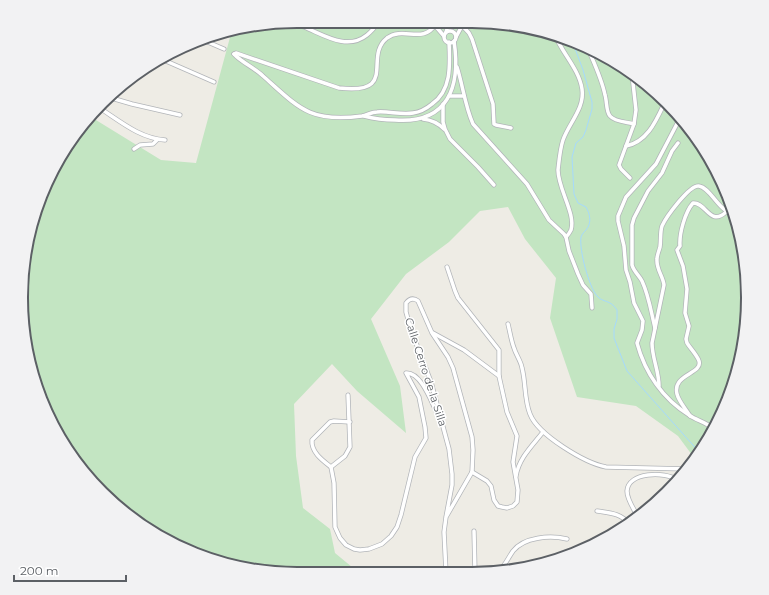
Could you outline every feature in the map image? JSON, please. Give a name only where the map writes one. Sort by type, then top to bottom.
[{"type":"street","points":[[307,28],[337,41],[348,42],[357,40],[367,35],[374,28]]},
{"type":"street","points":[[433,28],[424,34],[404,33],[394,34],[388,37],[383,41],[380,48],[374,80],[367,87],[354,90],[339,88],[236,53],[234,54],[260,73],[292,102],[306,111],[319,116],[336,118],[363,116],[376,112],[404,114],[415,113],[424,110],[436,102],[447,84],[449,70],[449,42],[445,40],[445,34],[448,28]]},
{"type":"street","points":[[438,28],[445,34]]},
{"type":"street","points":[[449,42],[455,39],[462,28]]},
{"type":"street","points":[[465,28],[472,39],[486,80],[493,104],[494,124],[511,128]]},
{"type":"street","points":[[422,119],[444,104],[456,78],[457,67],[455,34],[452,31],[445,34]]},
{"type":"street","points":[[559,42],[578,75],[583,96],[581,105],[563,140],[558,172],[561,188],[571,219],[571,231],[566,237]]},
{"type":"street","points":[[209,43],[224,49]]},
{"type":"street","points":[[591,56],[606,96],[608,113],[614,119],[634,124]]},
{"type":"street","points":[[167,62],[214,82]]},
{"type":"street","points":[[457,67],[468,112],[473,124],[527,184],[549,220],[566,237],[568,251],[583,285],[590,294],[592,308]]},
{"type":"street","points":[[630,178],[619,165],[634,124],[636,110],[633,82]]},
{"type":"street","points":[[449,96],[464,96]]},
{"type":"street","points":[[115,99],[180,115]]},
{"type":"street","points":[[444,104],[443,114],[445,129],[450,139],[494,185]]},
{"type":"street","points":[[626,146],[639,142],[649,131],[662,107]]},
{"type":"street","points":[[104,111],[141,135],[157,140],[165,140]]},
{"type":"street","points":[[387,112],[387,120]]},
{"type":"street","points":[[403,121],[404,114]]},
{"type":"street","points":[[363,116],[375,119],[403,121],[422,119],[430,120],[438,123],[445,129]]},
{"type":"street","points":[[677,124],[656,164],[626,197],[618,216],[618,221],[624,246],[626,270],[634,303],[643,321],[642,330],[638,339],[638,348],[650,375],[675,406],[691,417],[709,425]]},
{"type":"street","points":[[134,149],[140,145],[153,144],[157,140]]},
{"type":"street","points":[[655,329],[642,280],[632,265],[632,225],[648,191],[662,173],[672,151],[678,143]]},
{"type":"street","points":[[659,388],[659,376],[652,351],[652,343],[664,285],[662,275],[658,270],[657,259],[661,230],[665,220],[690,189],[695,186],[700,186],[726,212],[720,217],[715,217],[708,213],[700,204],[693,203],[681,233],[680,246],[677,250],[683,266],[687,289],[685,313],[689,326],[686,339],[699,362],[699,366],[696,370],[684,377],[679,382],[677,387],[679,398],[691,417]]},
{"type":"street","points":[[446,517],[472,472],[487,481],[491,486],[494,500],[498,506],[502,508],[513,506],[516,502],[518,490],[513,462],[517,436],[507,412],[499,376],[499,350],[458,298],[447,267]]},
{"type":"street","name":"Calle Cerro de la Silla","points":[[446,567],[444,532],[452,485],[449,448],[431,382],[411,330],[406,306],[408,300],[415,299],[418,301],[432,333],[448,357],[453,368],[472,437],[472,472]]},
{"type":"street","points":[[508,324],[514,350],[520,359],[523,368],[526,398],[530,414],[543,432],[576,454],[598,466],[679,469]]},
{"type":"street","points":[[432,333],[464,350],[499,376]]},
{"type":"street","points":[[350,422],[330,422],[312,440],[312,445],[314,450],[331,467],[334,483],[335,527],[340,538],[346,545],[360,550],[369,549],[382,544],[391,536],[397,527],[415,457],[426,438],[419,396],[406,373],[412,373],[419,380],[440,418]]},
{"type":"street","points":[[331,467],[349,452],[350,422],[348,395]]},
{"type":"street","points":[[516,479],[521,461],[543,432]]},
{"type":"street","points":[[635,512],[628,498],[628,487],[631,483],[650,474],[672,477]]},
{"type":"street","points":[[597,511],[617,514],[625,519]]},
{"type":"street","points":[[474,531],[475,567]]},
{"type":"street","points":[[503,565],[514,550],[522,543],[538,538],[559,537],[567,539]]},
{"type":"green space","points":[[298,28],[472,28],[507,30],[541,37],[558,42],[591,56],[621,73],[636,84],[674,120],[696,148],[705,163],[727,211],[739,262],[741,298],[739,333],[727,384],[713,417],[691,454],[678,436],[636,406],[577,397],[550,318],[556,278],[525,239],[508,207],[480,211],[449,242],[406,274],[371,319],[400,386],[406,433],[357,391],[332,364],[294,404],[296,456],[303,508],[330,529],[335,553],[352,567],[262,565],[211,553],[178,539],[148,522],[120,500],[95,475],[73,447],[56,417],[42,384],[30,333],[28,298],[30,262],[42,211],[64,163],[73,148],[95,120],[161,160],[196,163],[230,36],[262,30]]},
{"type":"waterway","points":[[575,49],[592,102],[592,109],[586,130],[583,137],[576,143],[572,157],[574,194],[578,203],[586,207],[590,218],[588,227],[581,237],[583,259],[588,277],[597,296],[612,304],[617,310],[614,338],[627,371],[695,448]]}]
